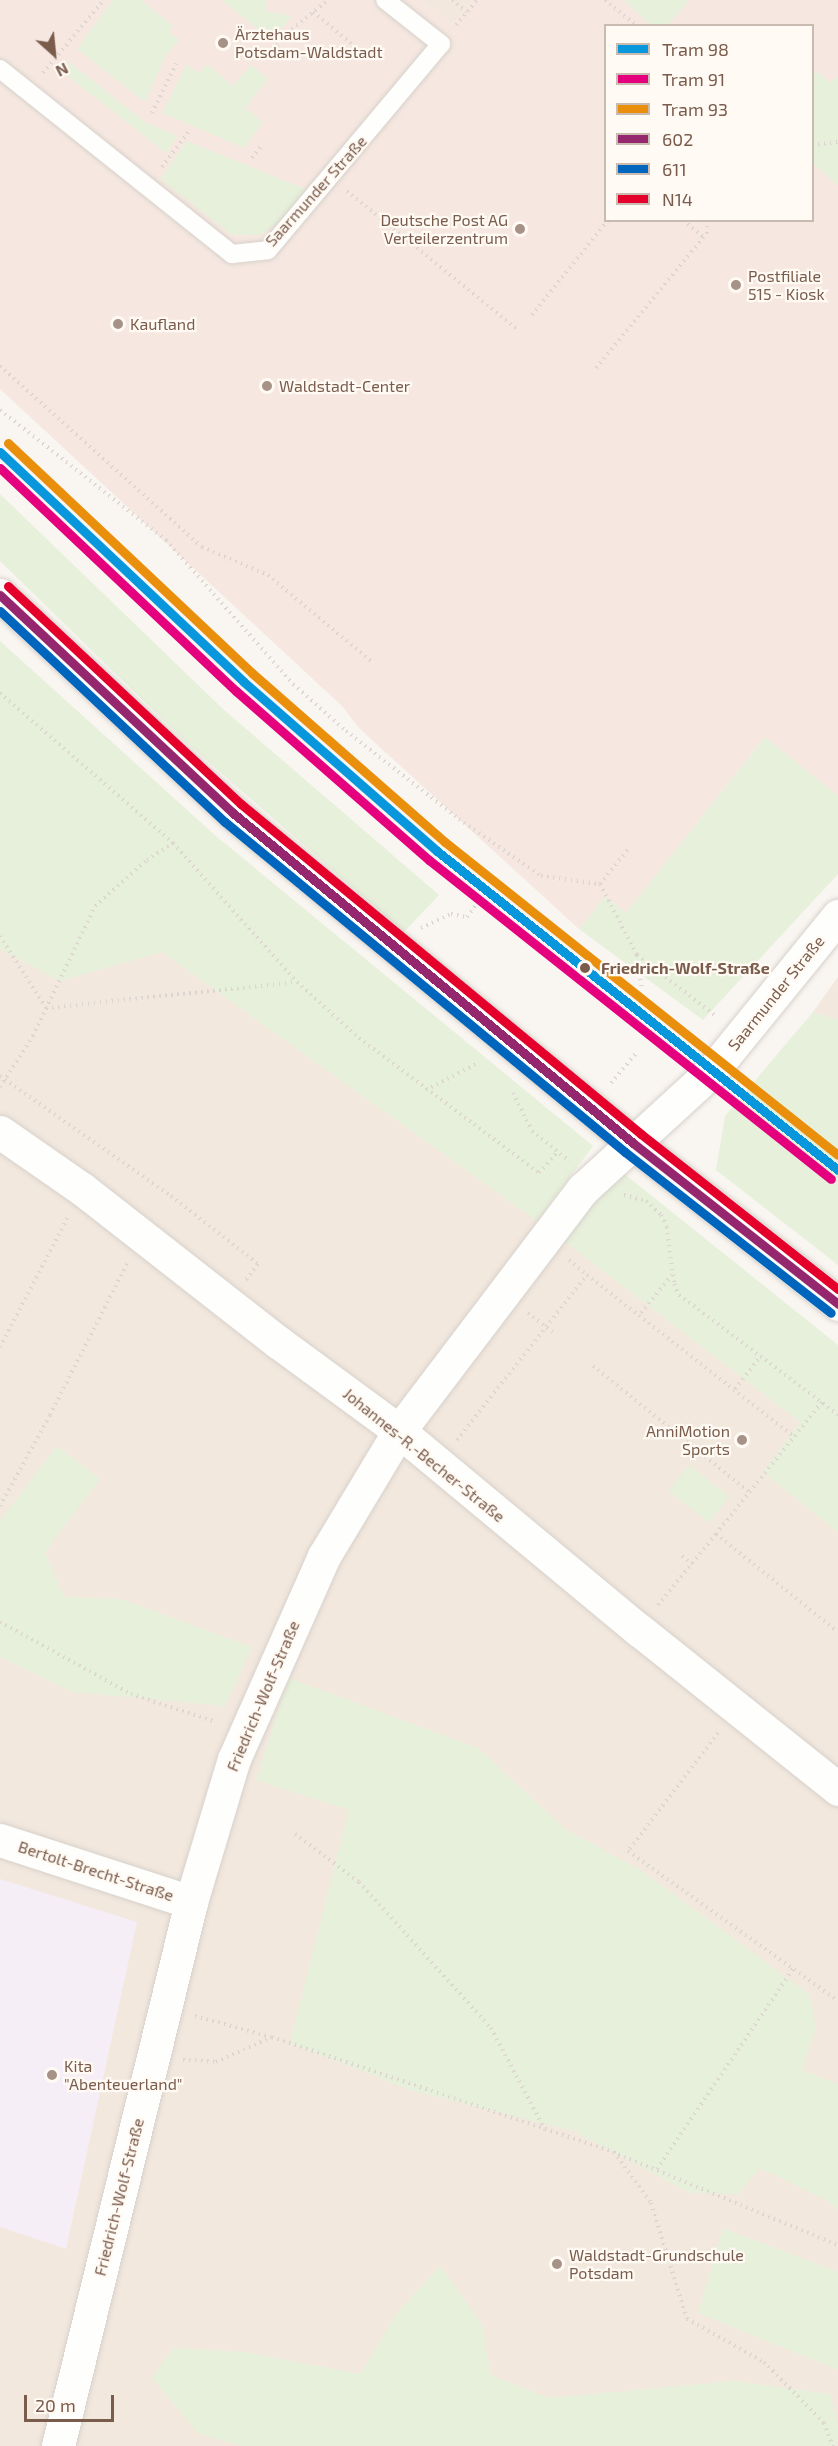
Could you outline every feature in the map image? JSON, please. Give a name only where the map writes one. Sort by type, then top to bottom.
[{"type":"street","points":[[0,595],[233,813],[633,1143],[838,1304]]},
{"type":"street","name":"Saarmunder Straße","points":[[633,1143],[712,1071],[838,916]]},
{"type":"street","name":"Johannes-R.-Becher-Straße","points":[[0,1132],[82,1189],[229,1304],[399,1431],[639,1630],[838,1789]]},
{"type":"street","name":"Friedrich-Wolf-Straße","points":[[58,2446],[191,1902],[234,1759],[324,1556],[399,1431],[583,1189],[633,1143]]},
{"type":"street","name":"Bertolt-Brecht-Straße","points":[[0,1840],[191,1902]]},
{"type":"lane","points":[[385,0],[441,44]]},
{"type":"lane","name":"Saarmunder Straße","points":[[0,69],[232,254],[268,250],[441,44]]},
{"type":"path","points":[[273,50],[287,33],[328,0]]},
{"type":"path","points":[[452,0],[467,12]]},
{"type":"path","points":[[441,44],[477,0]]},
{"type":"path","points":[[605,0],[635,24]]},
{"type":"path","points":[[611,4],[615,0]]},
{"type":"path","points":[[28,91],[102,2]]},
{"type":"path","points":[[313,12],[352,44]]},
{"type":"path","points":[[152,113],[177,64]]},
{"type":"path","points":[[147,187],[190,130]]},
{"type":"path","points":[[814,145],[838,142]]},
{"type":"path","points":[[252,158],[263,144]]},
{"type":"path","points":[[330,177],[519,331]]},
{"type":"path","points":[[532,315],[606,222]]},
{"type":"path","points":[[685,222],[704,237]]},
{"type":"path","points":[[596,368],[704,237],[707,233],[707,222]]},
{"type":"path","points":[[0,366],[202,547],[268,575],[372,662]]},
{"type":"path","points":[[0,410],[166,540],[293,684],[346,731],[459,819],[541,876],[600,885]]},
{"type":"path","points":[[0,693],[172,843],[297,982],[359,1038],[539,1173],[558,1151],[532,1131],[513,1093]]},
{"type":"path","points":[[0,1087],[33,1036],[95,906],[147,860],[172,843]]},
{"type":"path","points":[[600,885],[630,847]]},
{"type":"path","points":[[390,942],[451,914],[467,917],[496,877]]},
{"type":"path","points":[[600,885],[637,955],[642,990]]},
{"type":"path","points":[[0,936],[46,1008]]},
{"type":"path","points":[[637,955],[741,1036]]},
{"type":"path","points":[[46,1008],[297,982]]},
{"type":"path","points":[[611,1083],[637,1052]]},
{"type":"path","points":[[426,1090],[476,1064]]},
{"type":"path","points":[[0,1076],[171,1196],[258,1264],[229,1304]]},
{"type":"path","points":[[0,1347],[82,1189]]},
{"type":"path","points":[[620,1195],[629,1195],[646,1201],[661,1215],[667,1227],[673,1275],[679,1295],[838,1415]]},
{"type":"path","points":[[0,1506],[50,1415],[142,1235]]},
{"type":"path","points":[[564,1256],[794,1437]]},
{"type":"path","points":[[453,1445],[587,1275]]},
{"type":"path","points":[[641,1313],[673,1275]]},
{"type":"path","points":[[520,1307],[552,1332]]},
{"type":"path","points":[[735,1389],[761,1356]]},
{"type":"path","points":[[593,1366],[749,1492]]},
{"type":"path","points":[[639,1630],[822,1402]]},
{"type":"path","points":[[716,1534],[838,1632]]},
{"type":"path","points":[[682,1556],[692,1564]]},
{"type":"path","points":[[0,1622],[131,1694],[246,1732]]},
{"type":"path","points":[[723,1726],[628,1851],[838,2001]]},
{"type":"path","points":[[295,1834],[359,1882],[490,2028],[546,2131]]},
{"type":"path","points":[[657,2169],[793,1970]]},
{"type":"path","points":[[165,2008],[272,2037],[613,2152],[838,2245]]},
{"type":"path","points":[[155,2051],[187,2061],[216,2062],[272,2037]]},
{"type":"path","points":[[613,2152],[651,2203],[687,2319],[764,2362],[824,2423],[833,2446]]},
{"type":"shaded area","points":[[0,0],[422,0],[452,24],[472,0],[838,0],[838,796],[764,738],[626,913],[605,897],[579,929],[360,729],[342,706],[0,389]]},
{"type":"shaded area","points":[[422,0],[472,0],[452,25]]},
{"type":"shaded area","points":[[0,860],[164,926],[505,1180],[838,1435],[838,2446],[0,2446]]},
{"type":"shaded area","points":[[838,977],[838,1020],[813,1012]]},
{"type":"shaded area","name":"Kita \"Abenteuerland\"","points":[[0,1879],[137,1922],[66,2249],[0,2227]]},
{"type":"green space","points":[[113,0],[141,0],[173,26],[169,32],[179,40],[166,55],[145,102],[77,49]]},
{"type":"green space","points":[[222,0],[267,0],[265,11],[292,16],[271,40]]},
{"type":"green space","points":[[624,0],[689,0],[669,24],[649,24]]},
{"type":"green space","points":[[69,62],[144,121],[177,136],[166,153],[61,71]]},
{"type":"green space","points":[[187,64],[199,73],[207,64],[233,86],[251,65],[268,79],[245,108],[263,122],[244,148],[162,113]]},
{"type":"green space","points":[[816,71],[831,83],[838,75],[838,185],[814,165],[814,73]]},
{"type":"green space","points":[[187,141],[308,190],[282,221],[260,235],[232,235],[160,179]]},
{"type":"green space","points":[[0,494],[223,709],[439,895],[404,932],[189,745],[0,561]]},
{"type":"green space","points":[[0,641],[217,837],[593,1146],[537,1221],[162,952],[60,981],[0,949]]},
{"type":"green space","points":[[765,737],[838,796],[838,874],[703,1020],[579,929],[605,896],[626,913]]},
{"type":"green space","points":[[813,1012],[838,1020],[838,1265],[716,1170],[725,1116]]},
{"type":"green space","points":[[617,1168],[838,1345],[838,1532],[763,1472],[800,1422],[560,1238]]},
{"type":"green space","points":[[57,1446],[100,1479],[45,1552],[64,1597],[121,1599],[252,1647],[225,1706],[73,1692],[0,1657],[0,1521]]},
{"type":"green space","points":[[689,1465],[729,1496],[709,1522],[669,1491]]},
{"type":"green space","points":[[289,1678],[478,1748],[565,1829],[642,1871],[809,1994],[816,2028],[802,2070],[838,2084],[838,2210],[826,2200],[760,2168],[738,2194],[690,2193],[574,2131],[413,2091],[290,2043],[349,1810],[256,1780]]},
{"type":"green space","points":[[723,2228],[838,2272],[838,2370],[698,2313]]},
{"type":"green space","points":[[440,2266],[482,2324],[491,2375],[549,2398],[735,2381],[830,2394],[838,2426],[838,2440],[835,2446],[242,2446],[199,2434],[152,2378],[173,2348],[245,2352],[360,2374],[397,2313]]},
{"type":"tram line","name":"93","points":[[8,443],[252,673],[445,842],[838,1155]]},
{"type":"tram line","name":"98","points":[[0,452],[244,682],[437,851],[838,1170]]},
{"type":"tram line","name":"91","points":[[0,468],[236,691],[429,860],[831,1179]]},
{"type":"transit line","name":"N14","points":[[8,586],[241,804],[641,1134],[838,1289]]},
{"type":"transit line","name":"602","points":[[0,595],[233,813],[633,1143],[838,1304]]},
{"type":"transit line","name":"611","points":[[0,611],[225,822],[625,1152],[831,1313]]},
{"type":"place","name":"Ärztehaus Potsdam-Waldstadt","points":[[223,43]]},
{"type":"place","name":"Deutsche Post AG Verteilerzentrum","points":[[520,229]]},
{"type":"place","name":"Postfiliale 515 - Kiosk","points":[[736,285]]},
{"type":"place","name":"Kaufland","points":[[118,324]]},
{"type":"place","name":"Waldstadt-Center","points":[[267,386]]},
{"type":"place","name":"Friedrich-Wolf-Straße","points":[[585,968]]},
{"type":"place","name":"AnniMotion Sports","points":[[742,1440]]},
{"type":"place","name":"Kita \"Abenteuerland\"","points":[[52,2075]]},
{"type":"place","name":"Waldstadt-Grundschule Potsdam","points":[[557,2264]]}]
